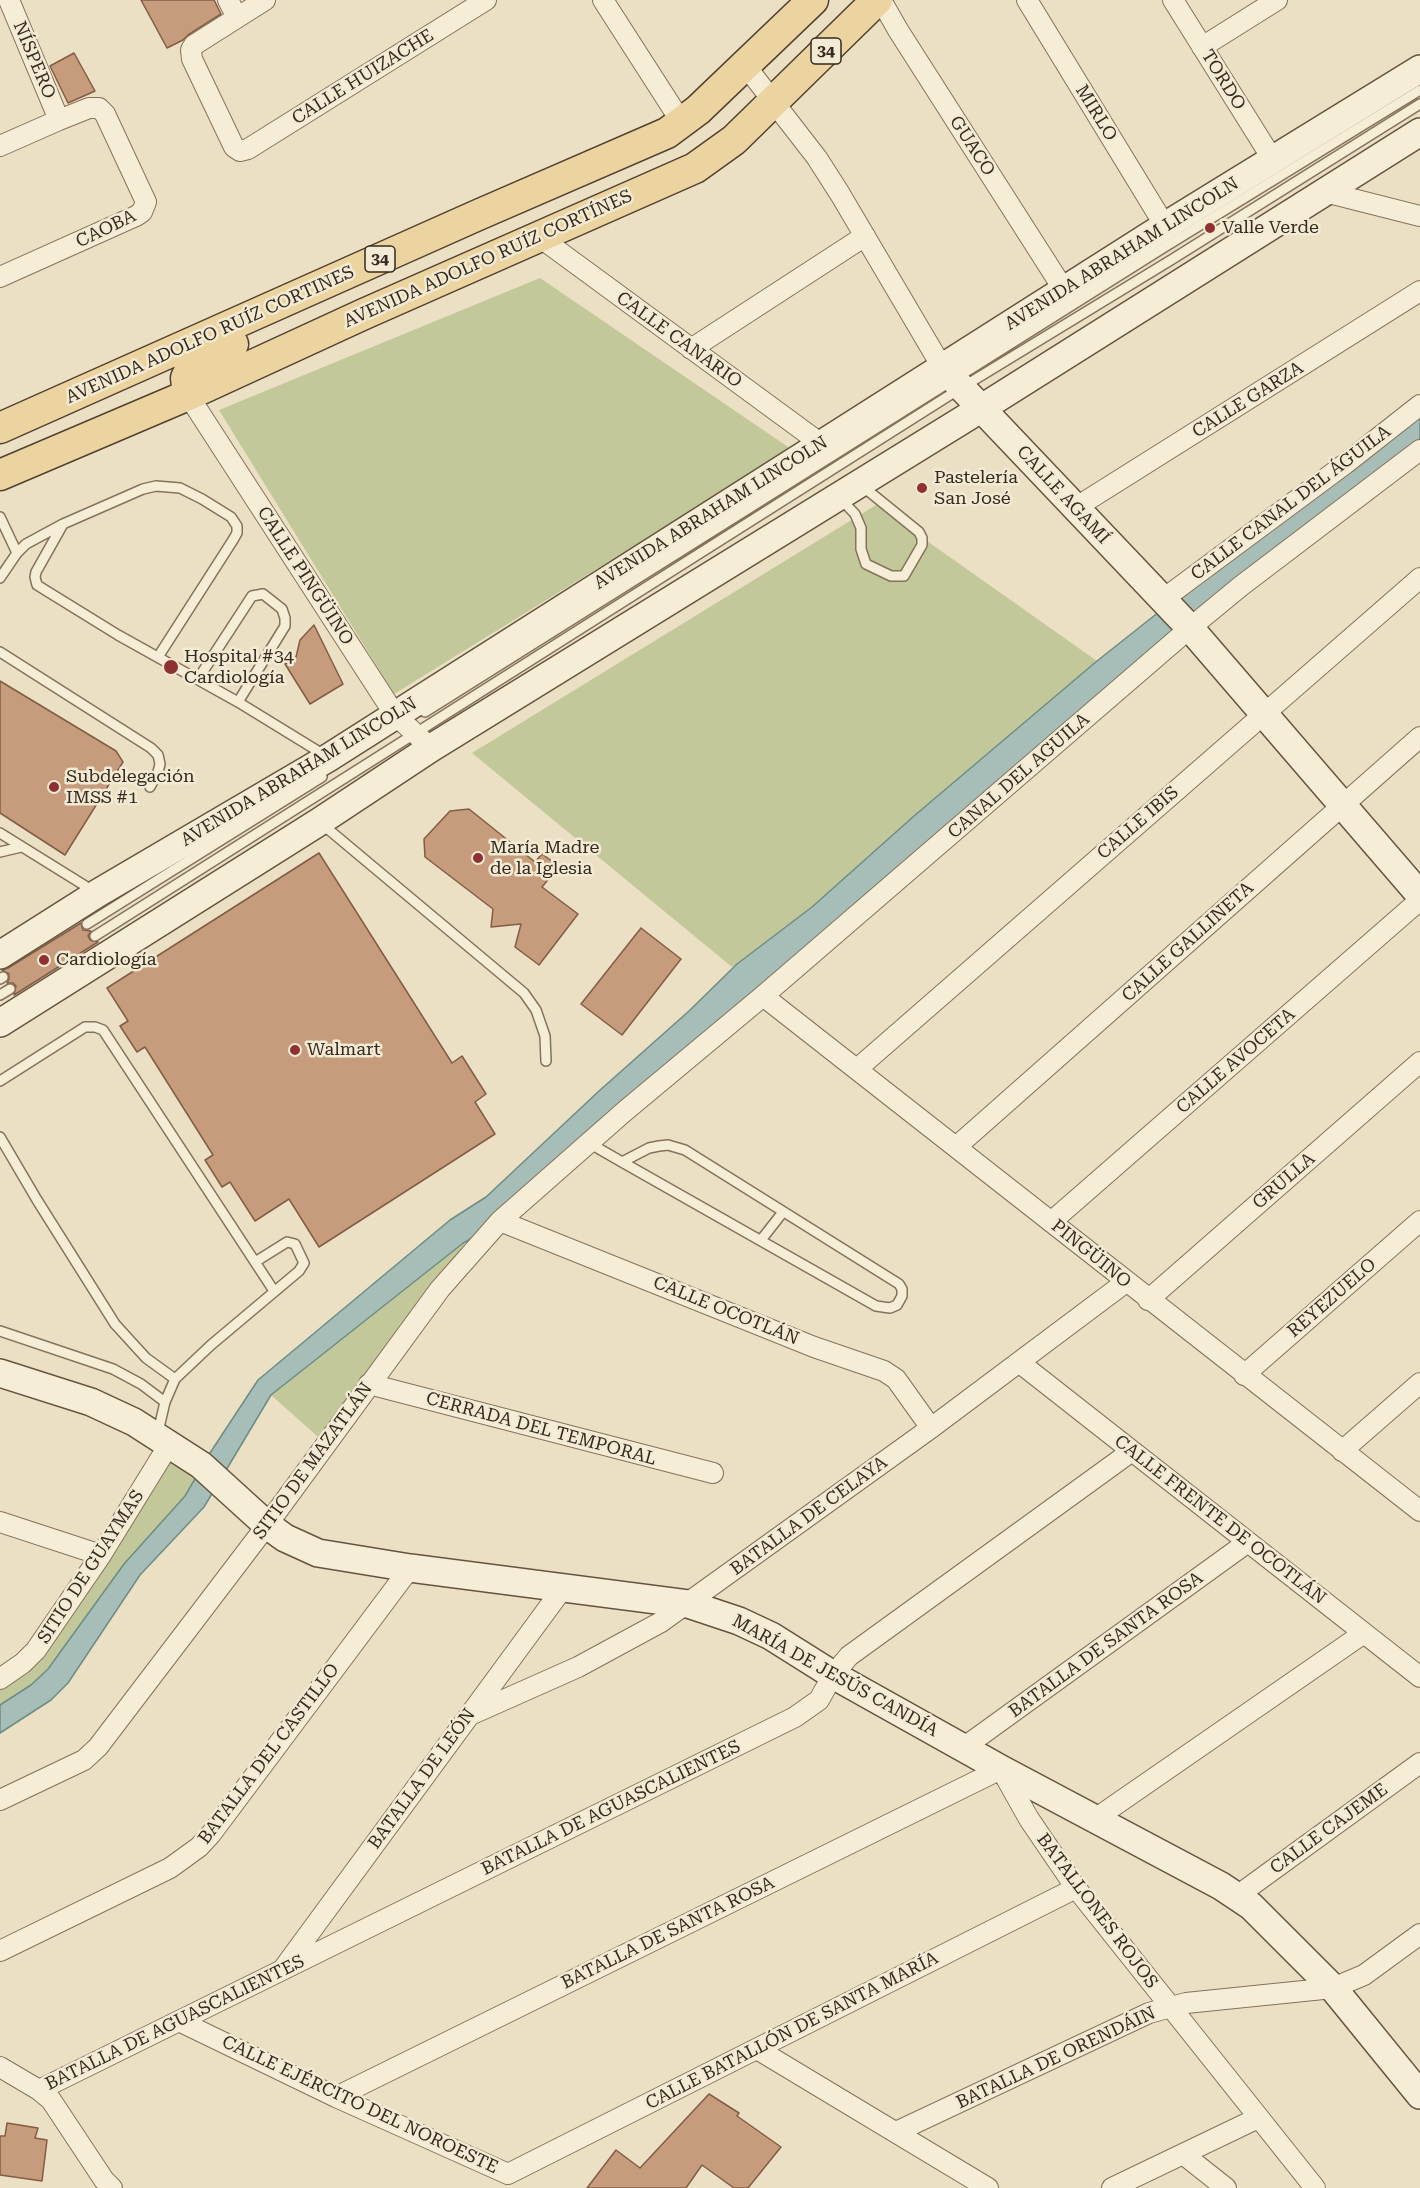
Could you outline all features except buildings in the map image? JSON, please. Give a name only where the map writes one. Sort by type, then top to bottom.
[{"type":"main road","name":"AVENIDA ADOLFO RUÍZ CORTINES","points":[[0,428],[646,142],[682,123],[813,0]]},
{"type":"main road","name":"34","points":[[774,102],[879,0]]},
{"type":"main road","name":"AVENIDA ABRAHAM LINCOLN","points":[[1,970],[98,893],[331,763],[407,731],[820,443],[953,378],[1064,290],[1420,69]]},
{"type":"main road","name":"AVENIDA ADOLFO RUÍZ CORTÍNES","points":[[188,395],[538,236],[695,168],[734,140],[774,102]]},
{"type":"main road","points":[[0,1023],[320,822],[407,731],[849,490],[1325,192],[1416,139]]},
{"type":"main road","points":[[188,395],[186,378],[192,366],[257,332],[273,318],[283,303]]},
{"type":"main road","name":"CALLE AGAMÍ","points":[[953,378],[1176,613],[1420,895]]},
{"type":"main road","name":"34","points":[[0,475],[188,395]]},
{"type":"main road","name":"MARÍA DE JESÚS CANDÍA","points":[[0,1373],[91,1402],[134,1422],[201,1465],[267,1525],[285,1538],[318,1553],[410,1568],[688,1604],[739,1621],[771,1636],[963,1748],[1237,1896],[1265,1918],[1333,1988],[1420,2095]]},
{"type":"street","points":[[232,9],[265,0]]},
{"type":"street","name":"CALLE HUIZACHE","points":[[232,9],[194,45],[191,54],[234,147],[240,151],[248,149],[486,0]]},
{"type":"street","points":[[603,0],[682,123]]},
{"type":"street","name":"GUACO","points":[[879,0],[1064,290]]},
{"type":"street","name":"MIRLO","points":[[1027,0],[1165,226]]},
{"type":"street","name":"TORDO","points":[[1173,0],[1273,160]]},
{"type":"street","points":[[1202,47],[1277,0]]},
{"type":"street","name":"NÍSPERO","points":[[8,9],[59,120]]},
{"type":"street","name":"CALLE AGAMÍ","points":[[745,66],[817,158],[953,378]]},
{"type":"street","name":"CAOBA","points":[[0,277],[136,216],[145,208],[144,195],[102,110],[88,108],[59,120]]},
{"type":"street","points":[[0,146],[59,120]]},
{"type":"street","points":[[1325,192],[1420,216]]},
{"type":"street","name":"CALLE CANARIO","points":[[538,236],[820,443]]},
{"type":"street","points":[[692,349],[865,237]]},
{"type":"street","name":"CALLE GARZA","points":[[1075,508],[1420,291]]},
{"type":"street","name":"CALLE PINGÜINO","points":[[188,395],[407,731]]},
{"type":"street","name":"CALLE CANAL DEL ÁGUILA","points":[[1176,613],[1345,464],[1420,405]]},
{"type":"street","name":"CANAL DEL AGUILA","points":[[626,1111],[763,996],[1176,613],[1251,579],[1420,450]]},
{"type":"street","name":"CALLE IBIS","points":[[857,1069],[1420,578]]},
{"type":"street","name":"CALLE GALLINETA","points":[[956,1147],[1420,737]]},
{"type":"street","name":"CALLE AVOCETA","points":[[1051,1222],[1420,900]]},
{"type":"street","name":"PINGÜINO","points":[[763,996],[1420,1511]]},
{"type":"street","name":"GRULLA","points":[[1148,1300],[1420,1062]]},
{"type":"street","name":"SITIO DE MAZATLÁN","points":[[0,1800],[84,1760],[98,1748],[267,1525],[440,1289],[500,1221],[626,1111]]},
{"type":"street","name":"CALLE OCOTLÁN","points":[[500,1221],[814,1347],[884,1371],[896,1379],[931,1428]]},
{"type":"street","name":"REYEZUELO","points":[[1244,1375],[1420,1221]]},
{"type":"street","name":"BATALLA DE CELAYA","points":[[470,1715],[621,1646],[688,1604],[1020,1363],[1126,1282]]},
{"type":"street","name":"CALLE FRENTE DE OCOTLÁN","points":[[1020,1363],[1420,1677]]},
{"type":"street","points":[[1342,1452],[1420,1383]]},
{"type":"street","name":"CERRADA DEL TEMPORAL","points":[[369,1384],[713,1473]]},
{"type":"street","name":"SITIO DE GUAYMAS","points":[[4,1674],[36,1650],[101,1555],[164,1440]]},
{"type":"street","name":"BATALLA DE AGUASCALIENTES","points":[[39,2090],[795,1717],[819,1700],[833,1674],[849,1656],[1132,1451]]},
{"type":"street","points":[[0,1522],[101,1555]]},
{"type":"street","name":"BATALLA DE SANTA ROSA","points":[[963,1748],[1248,1542]]},
{"type":"street","name":"BATALLA DEL CASTILLO","points":[[0,1951],[170,1868],[199,1847],[410,1568]]},
{"type":"street","name":"BATALLA DE LEÓN","points":[[281,1971],[563,1588]]},
{"type":"street","points":[[1095,1819],[1364,1633]]},
{"type":"street","name":"CALLE CAJEME","points":[[1237,1896],[1420,1763]]},
{"type":"street","name":"BATALLA DE SANTA ROSA","points":[[336,2097],[1001,1769]]},
{"type":"street","name":"BATALLONES ROJOS","points":[[1001,1769],[1029,1819],[1076,1888],[1315,2188]]},
{"type":"street","name":"CALLE BATALLÓN DE SANTA MARÍA","points":[[508,2181],[757,2049],[1076,1888]]},
{"type":"street","name":"BATALLA DE ORENDÁIN","points":[[896,2132],[1130,2021],[1169,2007],[1333,1988],[1364,1975],[1420,1934]]},
{"type":"street","name":"CALLE EJÉRCITO DEL NOROESTE","points":[[179,2021],[508,2181]]},
{"type":"street","points":[[757,2049],[988,2188]]},
{"type":"street","points":[[0,2067],[39,2090],[51,2100],[95,2167],[112,2188]]},
{"type":"street","points":[[1112,2188],[1258,2118]]},
{"type":"street","points":[[1183,2154],[1226,2188]]},
{"type":"lane","points":[[95,936],[953,378],[1420,90]]},
{"type":"lane","points":[[953,378],[1171,260],[1420,104]]},
{"type":"lane","points":[[0,578],[16,553],[26,544],[63,524],[143,489],[166,486],[180,488],[202,499],[235,521],[237,533],[158,657]]},
{"type":"lane","points":[[849,490],[919,532],[922,545],[904,576],[891,576],[866,564],[861,549],[861,528],[849,490]]},
{"type":"lane","points":[[0,517],[16,553]]},
{"type":"lane","points":[[63,524],[36,572],[37,585],[238,702],[331,763],[87,924]]},
{"type":"lane","points":[[198,679],[252,596],[263,594],[282,609],[285,626],[238,702]]},
{"type":"lane","points":[[0,652],[151,748],[158,755],[160,764],[150,788]]},
{"type":"lane","points":[[320,822],[524,993],[536,1010],[545,1036],[546,1061]]},
{"type":"lane","points":[[0,833],[98,893]]},
{"type":"lane","points":[[0,852],[21,847]]},
{"type":"lane","points":[[0,995],[10,989]]},
{"type":"lane","points":[[0,1082],[85,1027],[103,1030],[274,1291]]},
{"type":"lane","points":[[0,1137],[36,1200],[115,1324],[146,1358],[175,1380]]},
{"type":"lane","points":[[589,1143],[622,1162],[761,1240],[876,1306],[890,1308],[897,1305],[902,1296],[899,1284],[677,1147],[668,1145],[649,1148],[622,1162]]},
{"type":"lane","points":[[761,1240],[783,1212]]},
{"type":"lane","points":[[164,1440],[165,1402],[175,1380],[302,1267],[303,1257],[295,1244],[287,1242],[255,1262]]},
{"type":"lane","points":[[0,1331],[113,1369],[141,1384],[165,1402]]},
{"type":"green space","points":[[540,278],[791,449],[394,694],[219,410]]},
{"type":"green space","points":[[876,505],[1097,661],[914,816],[812,907],[732,967],[472,753]]},
{"type":"green space","points":[[462,1244],[473,1250],[326,1444],[271,1395]]},
{"type":"green space","points":[[170,1443],[201,1465],[185,1496],[124,1564],[48,1669],[31,1685],[0,1705],[0,1679],[23,1663]]},
{"type":"water","points":[[1420,405],[1420,450],[1241,586],[500,1221],[462,1244],[271,1395],[204,1507],[140,1575],[68,1683],[51,1700],[0,1733],[0,1705],[31,1685],[48,1669],[124,1564],[185,1496],[258,1380],[450,1220],[486,1197],[737,964],[812,907],[914,816],[1097,661]]},
{"type":"place","name":"Valle Verde","points":[[1210,228]]},
{"type":"place","name":"Pastelería San José","points":[[922,488]]},
{"type":"place","name":"Hospital #34 Cardiología","points":[[171,667]]},
{"type":"place","name":"Subdelegación IMSS #1","points":[[54,787]]},
{"type":"place","name":"María Madre de la Iglesia","points":[[478,858]]},
{"type":"place","name":"Cardiología","points":[[44,960]]},
{"type":"place","name":"Walmart","points":[[295,1050]]}]
